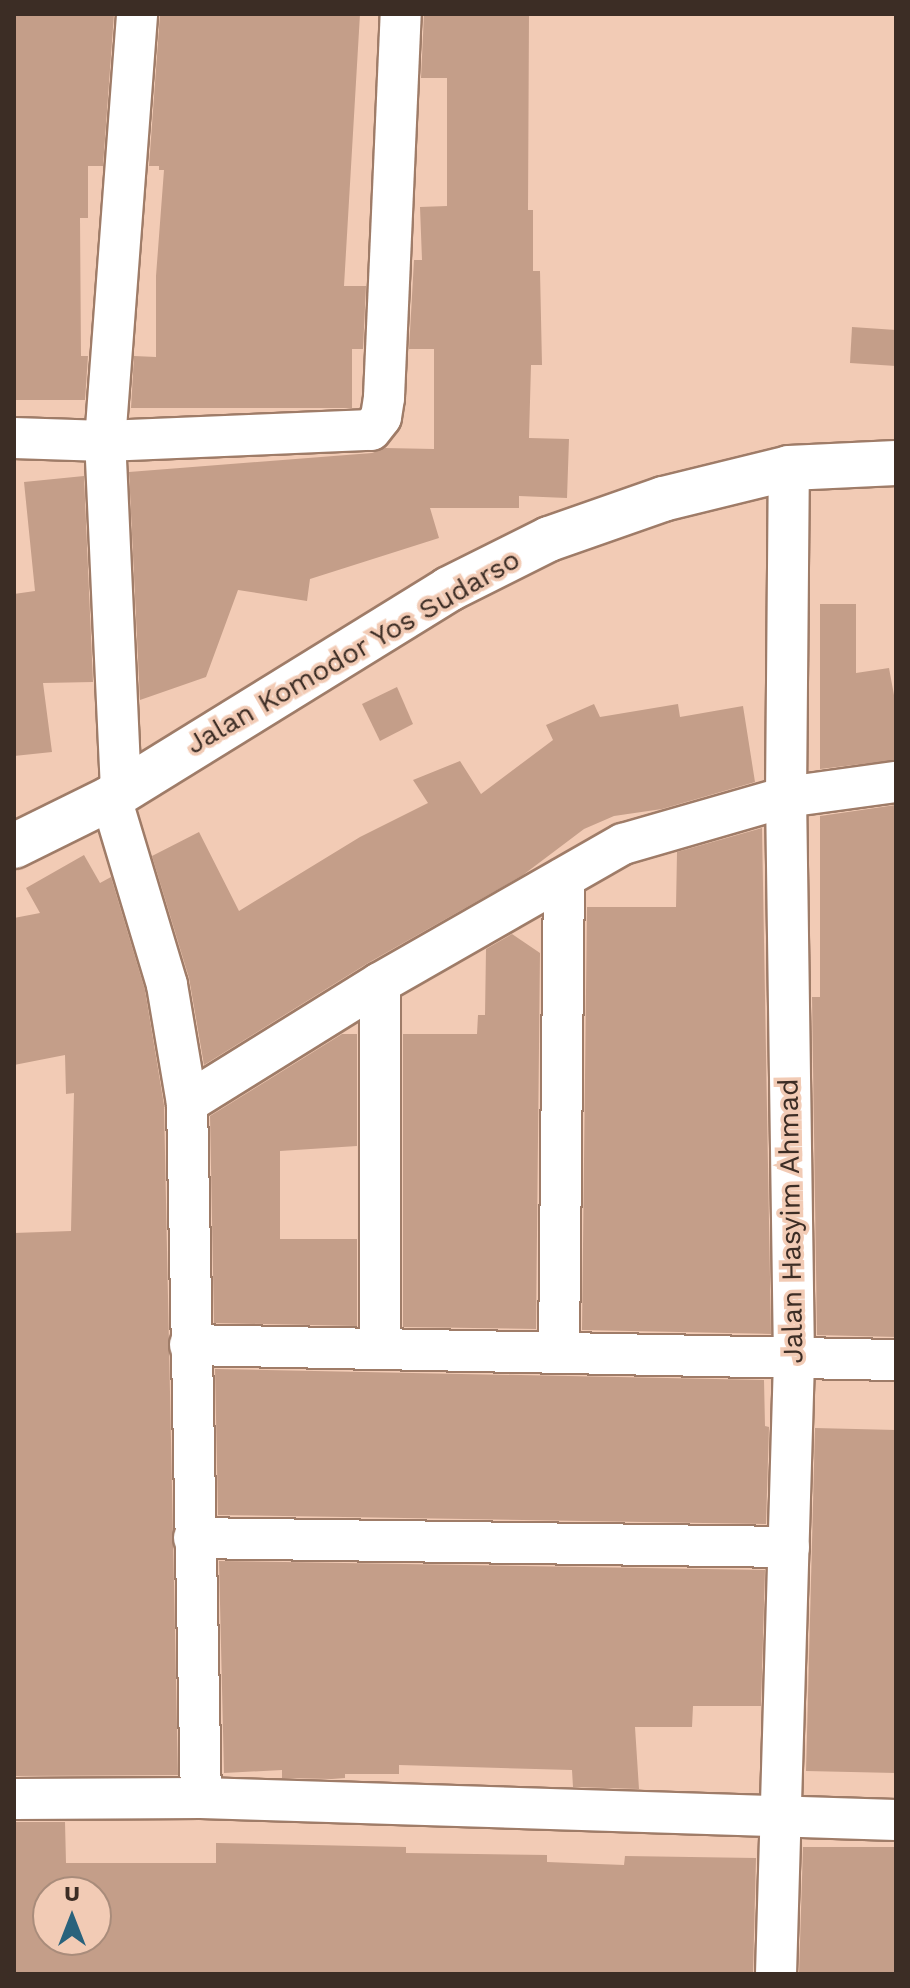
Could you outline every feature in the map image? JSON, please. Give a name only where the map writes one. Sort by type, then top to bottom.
[{"type":"street","points":[[137,14],[105,441],[116,794],[167,985],[187,1103],[201,1798]]},
{"type":"street","points":[[14,438],[105,441],[371,430],[381,417],[401,14]]},
{"type":"street","name":"Jalan Komodor Yos Sudarso","points":[[14,846],[116,794],[449,589],[549,539],[663,499],[789,468],[896,463]]},
{"type":"street","name":"Jalan Hasyim Ahmad","points":[[776,1974],[794,1360],[786,797],[789,468]]},
{"type":"street","points":[[187,1103],[380,983],[623,844],[786,797],[896,782]]},
{"type":"street","points":[[559,1351],[564,878]]},
{"type":"street","points":[[380,983],[380,1347]]},
{"type":"street","points":[[190,1345],[896,1360]]},
{"type":"street","points":[[194,1538],[789,1547]]},
{"type":"street","points":[[14,1799],[201,1798],[896,1820]]},
{"type":"building","points":[[14,14],[114,14],[103,166],[88,166],[88,218],[80,218],[81,356],[88,356],[85,400],[14,400]]},
{"type":"building","points":[[160,14],[360,14],[344,286],[366,286],[363,349],[352,349],[352,408],[131,408],[134,356],[156,357],[156,276],[164,170],[159,170],[159,166],[149,166]]},
{"type":"building","points":[[424,14],[529,14],[528,210],[533,210],[533,271],[540,271],[542,365],[531,365],[529,438],[569,439],[567,498],[519,496],[519,508],[430,508],[439,538],[310,579],[307,601],[238,590],[206,677],[140,700],[129,472],[372,453],[385,448],[434,449],[434,349],[409,349],[414,260],[422,260],[420,207],[447,206],[447,78],[421,78]]},
{"type":"building","points":[[852,327],[896,330],[896,366],[850,363]]},
{"type":"building","points":[[84,476],[93,682],[43,683],[52,752],[14,756],[14,594],[35,591],[24,482]]},
{"type":"building","points":[[820,604],[856,604],[856,673],[889,668],[896,706],[896,760],[820,769]]},
{"type":"building","points":[[397,687],[413,724],[380,741],[362,704]]},
{"type":"building","points":[[594,704],[600,717],[678,704],[680,717],[743,706],[755,782],[662,809],[614,816],[584,829],[523,875],[368,963],[204,1065],[189,978],[152,856],[199,832],[239,911],[360,837],[428,803],[413,780],[460,761],[481,794],[553,740],[546,725]]},
{"type":"building","points":[[896,805],[896,1337],[817,1335],[812,997],[820,997],[820,816]]},
{"type":"building","points":[[762,828],[771,1334],[582,1330],[587,907],[676,907],[677,852]]},
{"type":"building","points":[[84,855],[100,883],[111,877],[145,990],[164,1105],[178,1775],[14,1776],[14,1233],[71,1231],[74,1093],[66,1094],[65,1055],[14,1065],[14,918],[40,913],[26,888]]},
{"type":"building","points":[[512,934],[540,953],[536,1329],[403,1327],[403,1034],[477,1034],[478,1015],[485,1015],[486,949]]},
{"type":"building","points":[[342,1034],[357,1034],[357,1146],[280,1151],[280,1239],[357,1239],[357,1326],[214,1323],[210,1116]]},
{"type":"building","points":[[215,1369],[764,1380],[765,1426],[769,1427],[766,1524],[218,1515]]},
{"type":"building","points":[[815,1428],[896,1430],[896,1773],[806,1771]]},
{"type":"building","points":[[219,1561],[765,1570],[761,1706],[693,1706],[692,1727],[635,1727],[639,1789],[573,1787],[572,1770],[399,1765],[399,1774],[345,1774],[345,1778],[332,1779],[282,1778],[282,1770],[224,1773]]},
{"type":"building","points":[[14,1822],[65,1822],[66,1863],[216,1863],[216,1843],[406,1847],[406,1853],[547,1855],[547,1862],[624,1865],[625,1856],[756,1858],[753,1974],[15,1974]]},
{"type":"building","points":[[803,1847],[896,1847],[896,1974],[799,1974]]}]
